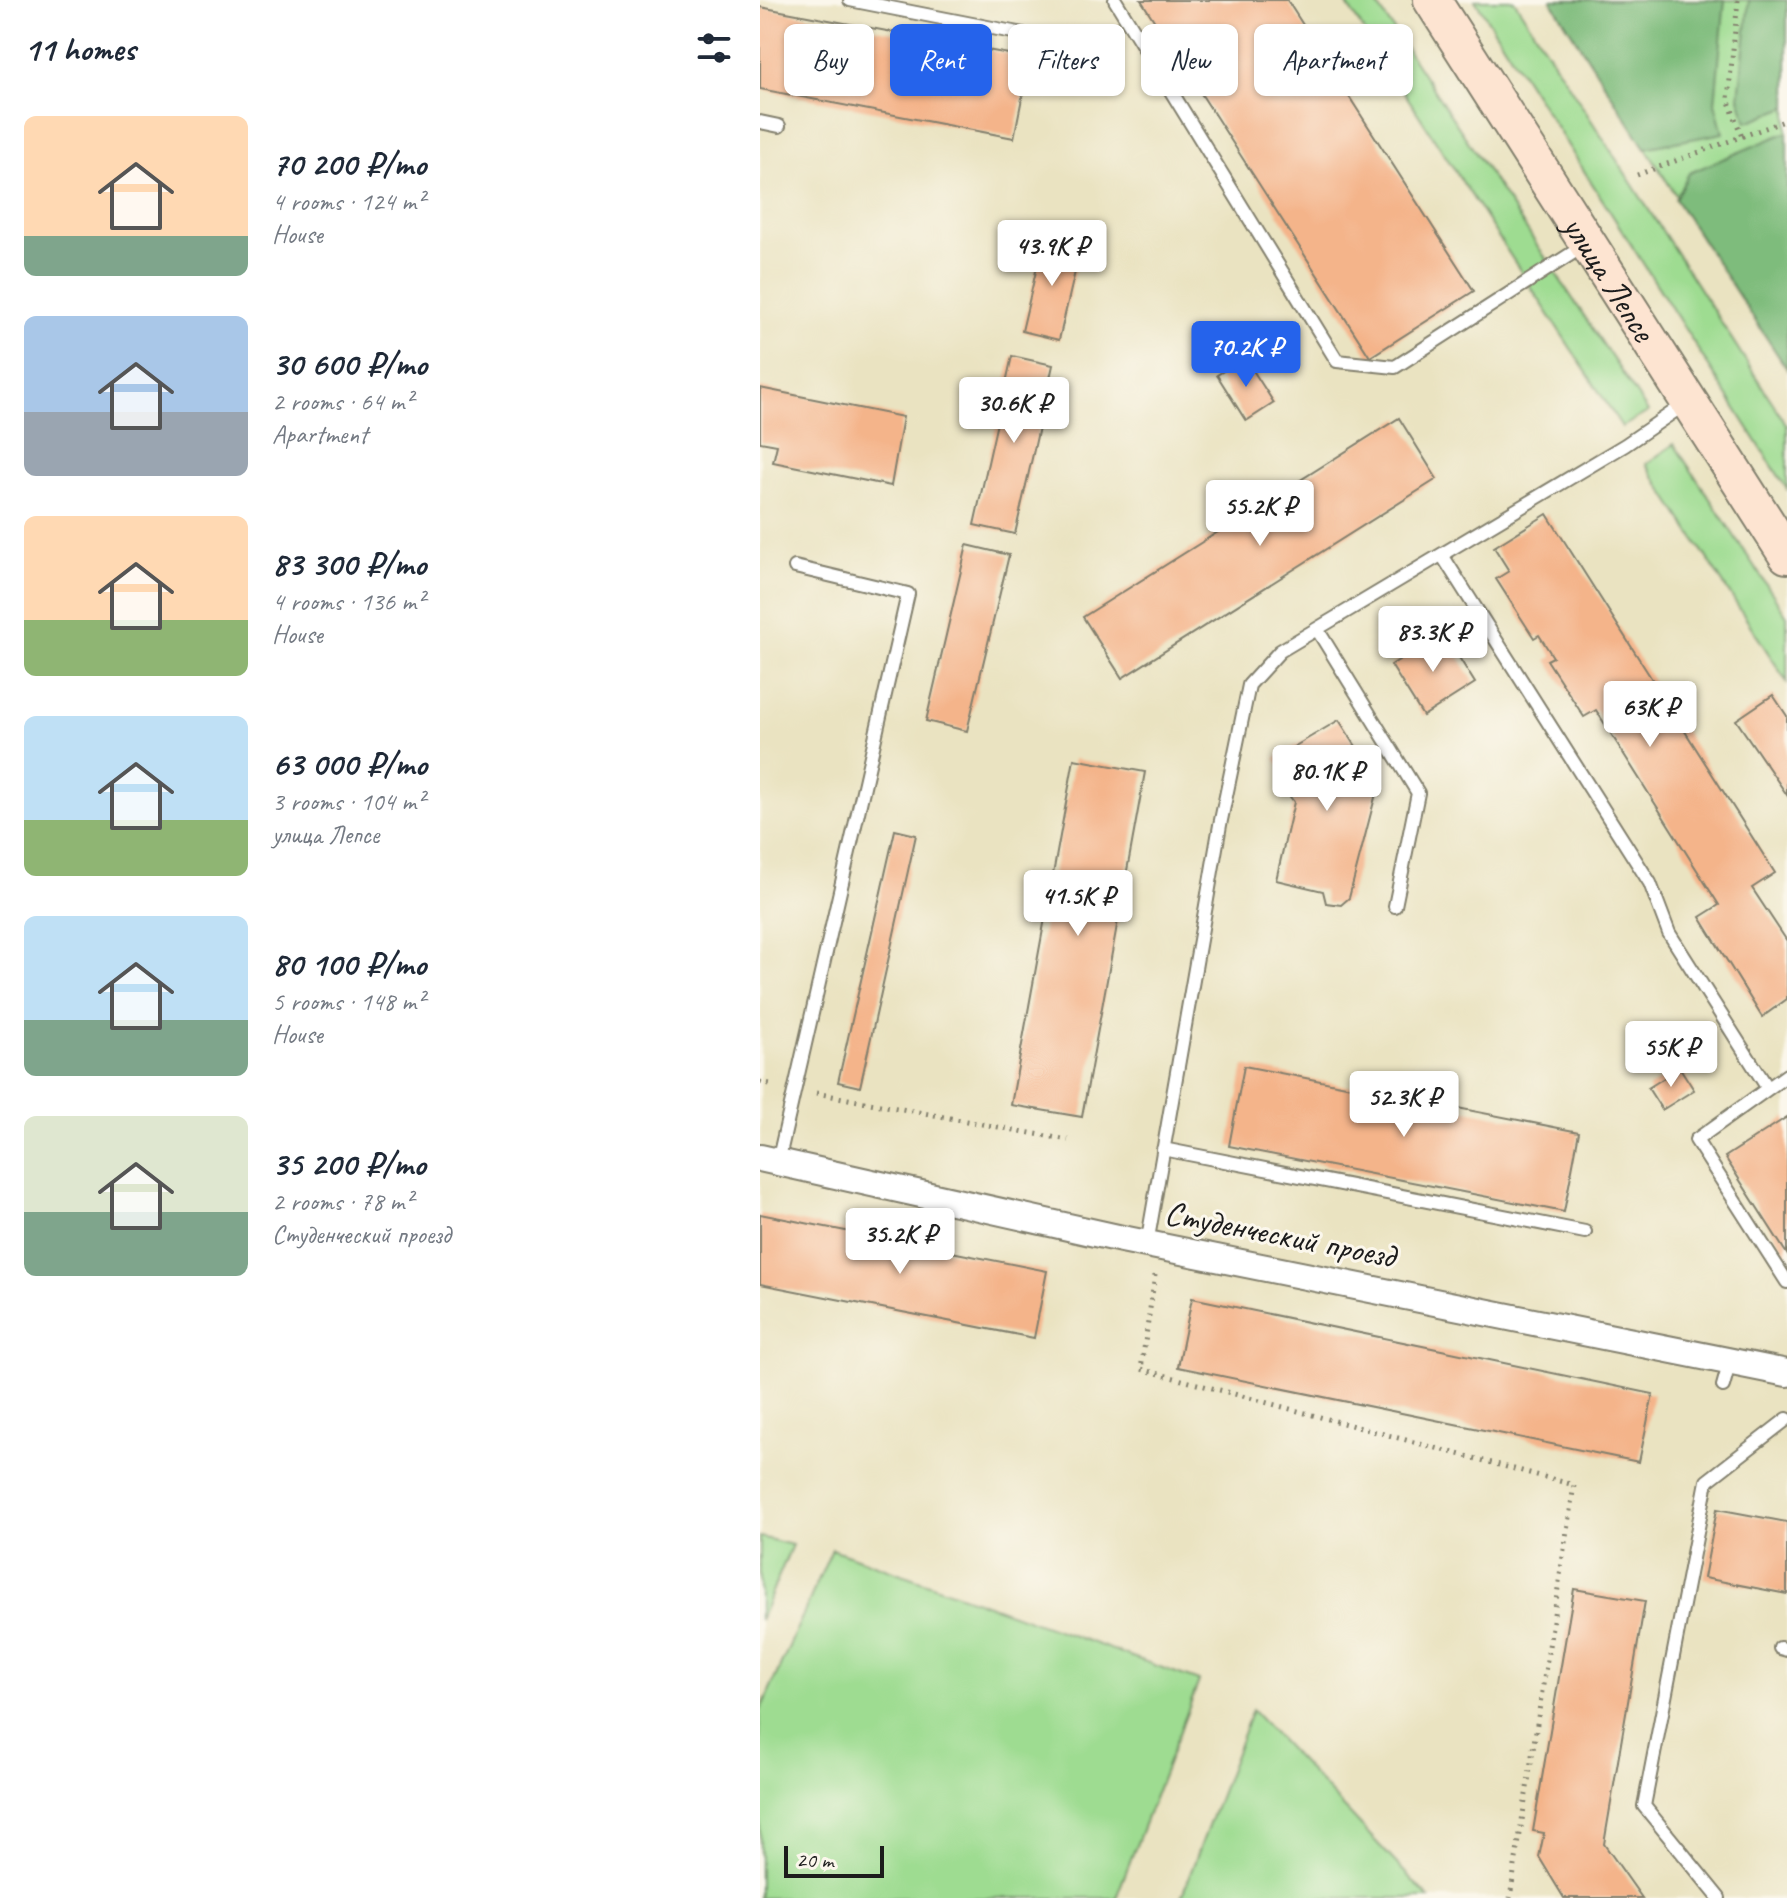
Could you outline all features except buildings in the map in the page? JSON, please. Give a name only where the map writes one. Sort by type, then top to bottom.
[{"type":"main road","name":"улица Лепсе","points":[[1432,0],[1787,555]]},
{"type":"street","name":"Студенческий проезд","points":[[769,1160],[1152,1251],[1727,1374],[1787,1373]]},
{"type":"lane","points":[[850,0],[1008,31]]},
{"type":"lane","points":[[1115,0],[1337,361],[1395,367],[1587,243]]},
{"type":"lane","points":[[760,122],[779,126]]},
{"type":"lane","points":[[1152,1251],[1163,1149],[1220,825],[1249,685],[1280,651],[1625,445],[1688,402]]},
{"type":"lane","points":[[1442,555],[1650,883],[1669,933],[1767,1087]]},
{"type":"lane","points":[[769,1160],[794,1089],[908,594],[795,567]]},
{"type":"lane","points":[[1317,629],[1418,793],[1395,906]]},
{"type":"lane","points":[[1787,1075],[1696,1140],[1787,1282]]},
{"type":"lane","points":[[1163,1149],[1585,1232]]},
{"type":"lane","points":[[1719,1898],[1644,1806],[1707,1481],[1787,1419]]},
{"type":"path","points":[[1738,0],[1728,99],[1742,137]]},
{"type":"path","points":[[1637,175],[1787,120]]},
{"type":"path","points":[[760,1082],[1068,1140]]},
{"type":"path","points":[[1152,1251],[1141,1369],[1574,1485],[1510,1898]]},
{"type":"green space","points":[[1344,0],[1374,0],[1390,24],[1360,24]]},
{"type":"green space","points":[[1475,0],[1514,0],[1787,425],[1787,489]]},
{"type":"green space","points":[[1551,0],[1787,0],[1787,369]]},
{"type":"green space","points":[[1551,0],[1725,0],[1715,103],[1723,133],[1645,148]]},
{"type":"green space","points":[[1749,0],[1787,0],[1787,107],[1747,122],[1739,98]]},
{"type":"green space","points":[[1413,59],[1648,412],[1622,427],[1407,96],[1413,96]]},
{"type":"green space","points":[[1787,132],[1787,369],[1675,199],[1689,173]]},
{"type":"green space","points":[[1674,444],[1787,616],[1787,682],[1646,464]]},
{"type":"green space","points":[[760,1537],[792,1545],[760,1620]]},
{"type":"green space","points":[[832,1549],[1199,1681],[1116,1898],[760,1898],[760,1712]]},
{"type":"green space","points":[[1252,1710],[1429,1898],[1181,1898]]}]
